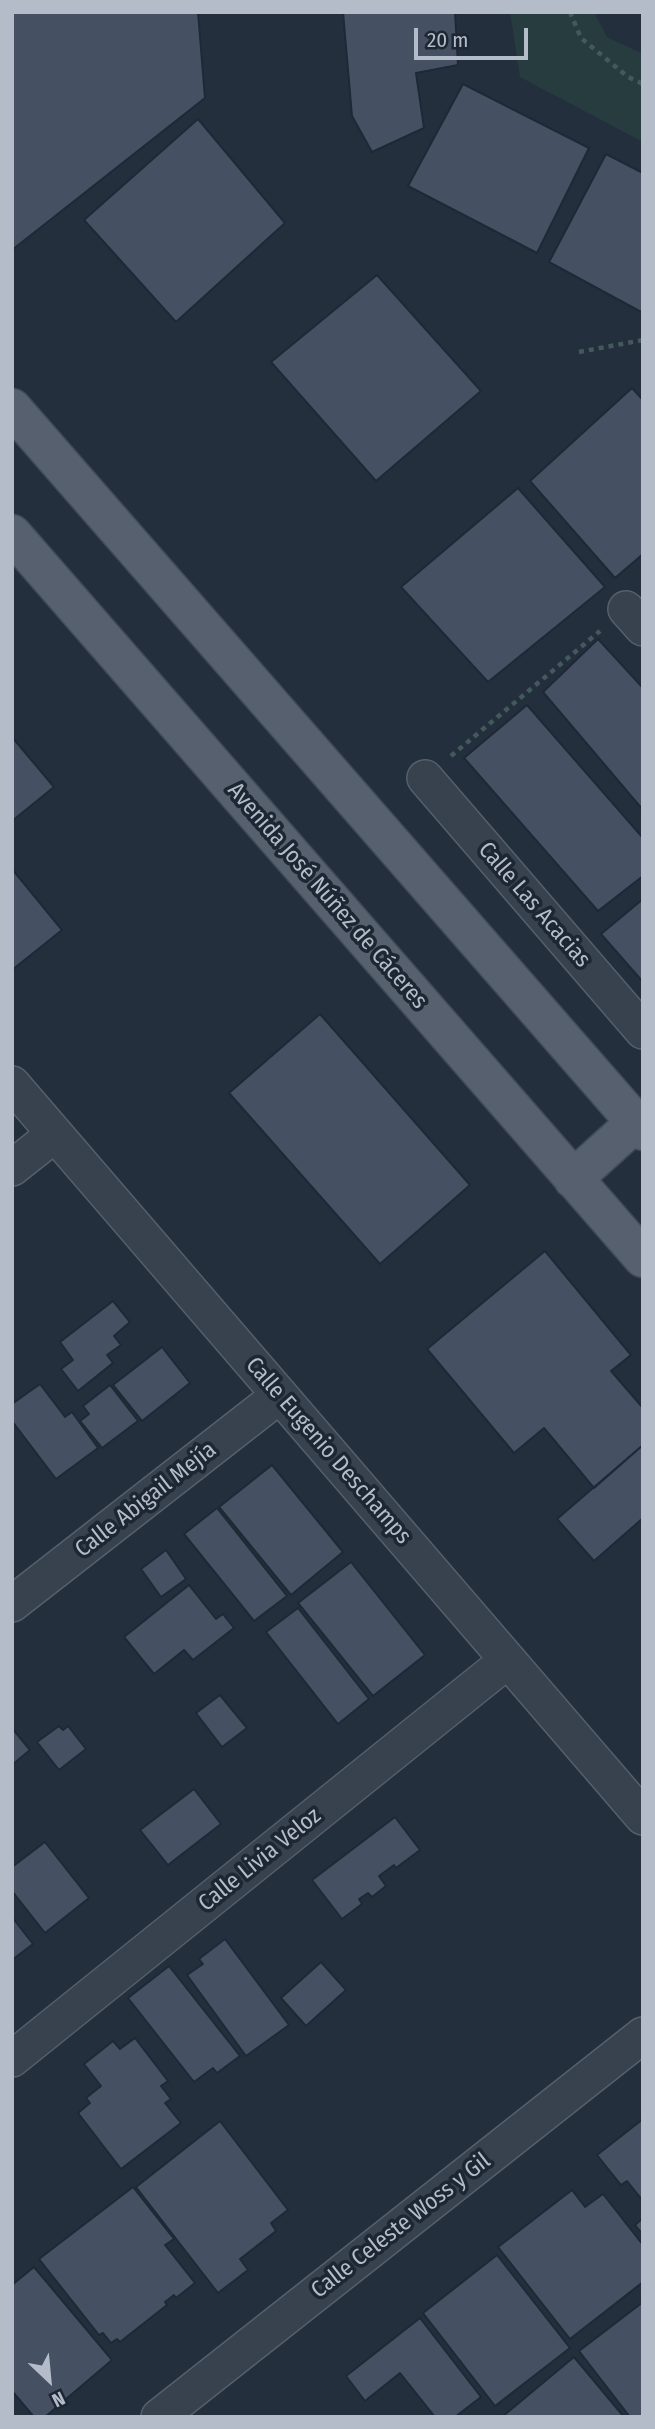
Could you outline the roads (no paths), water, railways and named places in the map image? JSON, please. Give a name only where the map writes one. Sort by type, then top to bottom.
[{"type":"main road","points":[[12,408],[639,1127],[573,1179]]},
{"type":"main road","name":"Avenida José Núñez de Cáceres","points":[[12,534],[643,1258]]},
{"type":"street","name":"Calle Las Acacias","points":[[425,778],[643,1031]]},
{"type":"street","name":"Calle Eugenio Deschamps","points":[[12,1084],[643,1817]]},
{"type":"street","points":[[12,1168],[55,1134]]},
{"type":"street","name":"Calle Abigail Mejía","points":[[12,1604],[280,1395]]},
{"type":"street","name":"Calle Livia Veloz","points":[[12,2059],[508,1660]]},
{"type":"street","name":"Calle Celeste Woss y Gil","points":[[159,2417],[643,2035]]}]
